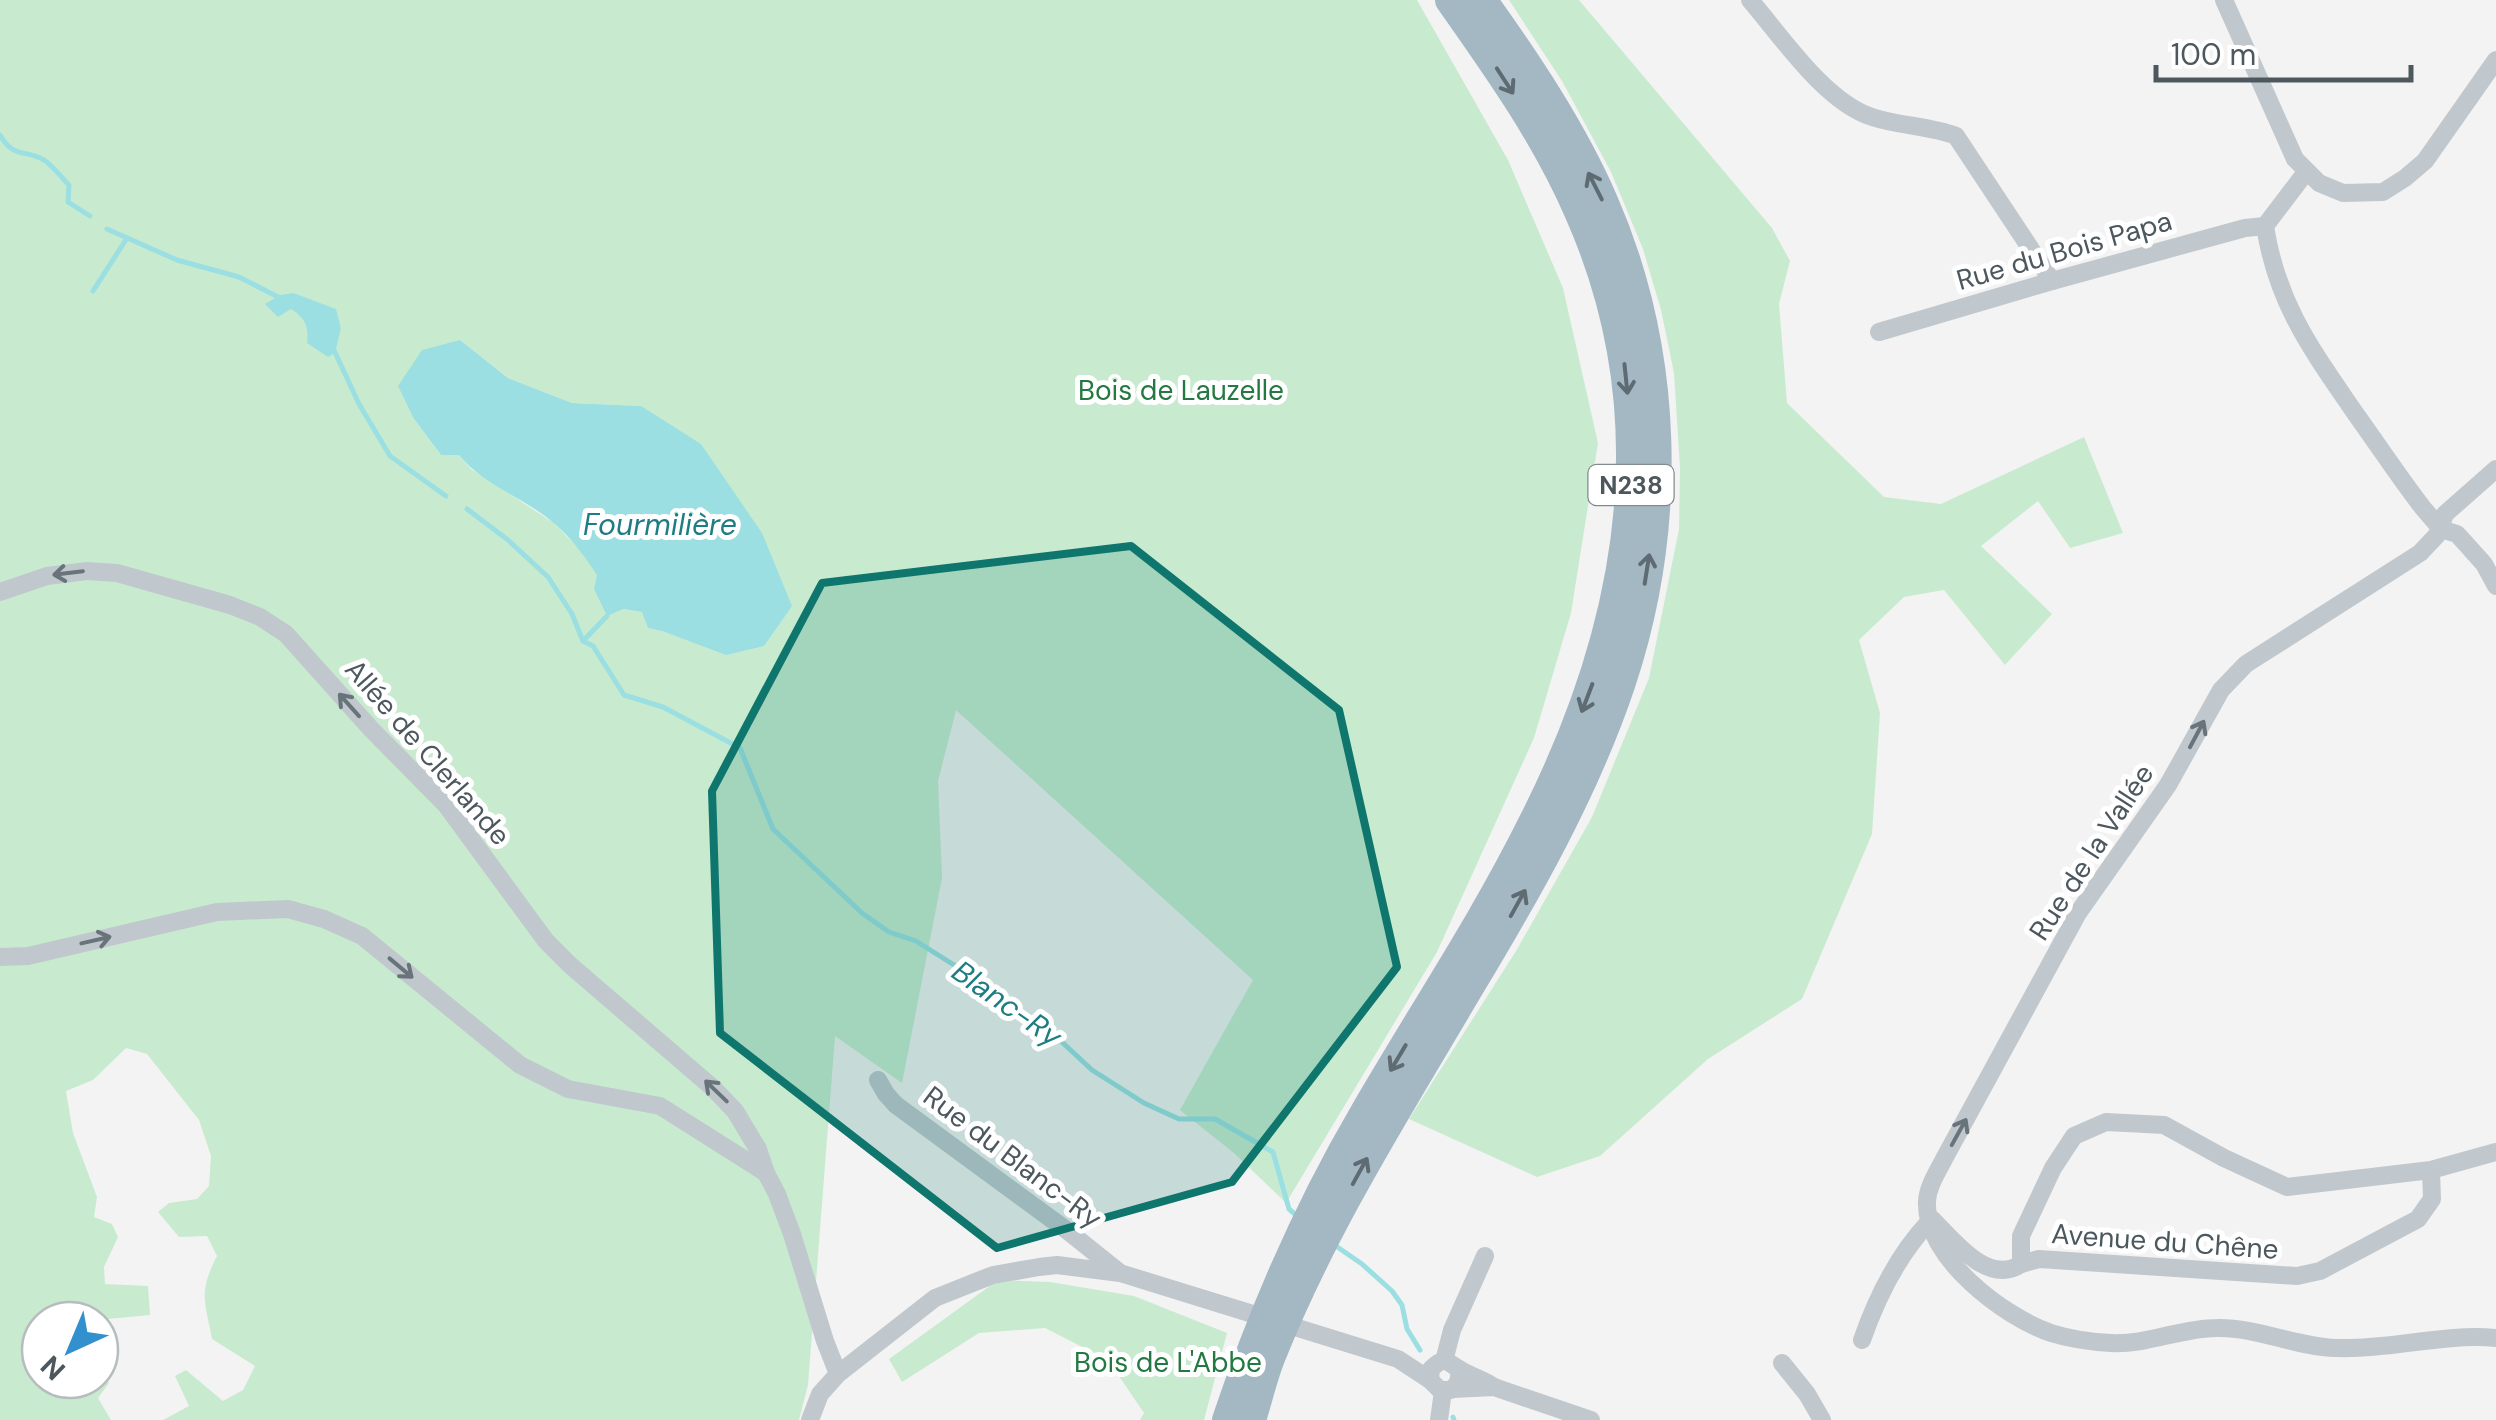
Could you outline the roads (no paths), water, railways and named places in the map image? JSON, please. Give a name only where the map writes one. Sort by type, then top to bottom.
[{"type":"highway","name":"N238","points":[[1251,1420],[1270,1357],[1302,1284],[1459,981],[1567,750],[1596,674],[1614,611],[1631,496],[1624,354],[1587,232],[1537,130],[1450,0]]},
{"type":"highway","name":"N238","points":[[1226,1420],[1280,1278],[1363,1116],[1515,909],[1556,832],[1592,758],[1615,696],[1648,573],[1657,491],[1654,396],[1647,343],[1630,277],[1603,201],[1557,113],[1482,0]]},
{"type":"street","points":[[1750,0],[1835,98],[1873,117],[1956,136],[2052,281]]},
{"type":"street","points":[[2224,0],[2295,158],[2319,183],[2342,192],[2383,192],[2425,161],[2496,60]]},
{"type":"street","points":[[2306,172],[2265,226],[2274,271],[2302,335],[2402,480],[2440,529],[2457,534],[2484,564],[2496,586]]},
{"type":"street","name":"Rue du Bois Papa","points":[[1880,332],[2052,281],[2245,228],[2265,226]]},
{"type":"street","name":"Rue de la Vallée","points":[[1928,1218],[1930,1186],[2070,927],[2168,785],[2226,682],[2246,664],[2409,561],[2440,529],[2445,514],[2496,469]]},
{"type":"street","name":"Allée de Clerlande","points":[[0,592],[47,576],[87,571],[117,573],[230,605],[279,628],[446,805],[546,941],[730,1105],[758,1149],[792,1234],[838,1374]]},
{"type":"street","points":[[0,957],[28,956],[216,912],[288,909],[324,918],[362,936],[520,1066],[568,1089],[660,1106],[766,1173]]},
{"type":"street","name":"Rue du Blanc-Ry","points":[[878,1080],[896,1105],[1120,1272]]},
{"type":"street","name":"Avenue du Chêne","points":[[2021,1264],[2021,1236],[2053,1168],[2074,1136],[2106,1122],[2164,1125],[2287,1186],[2432,1170],[2496,1152]]},
{"type":"street","name":"Avenue du Chêne","points":[[1928,1218],[1998,1272],[2039,1259],[2297,1276],[2320,1271],[2418,1219],[2432,1199],[2432,1170]]},
{"type":"street","points":[[1928,1218],[1946,1255],[1990,1298],[2029,1324],[2071,1338],[2123,1344],[2217,1328],[2341,1348],[2496,1338]]},
{"type":"street","points":[[1862,1340],[1883,1287],[1928,1218]]},
{"type":"street","points":[[1440,1420],[1452,1330],[1485,1256]]},
{"type":"street","name":"Rue du Blanc-Ry","points":[[810,1420],[820,1394],[838,1374],[935,1298],[993,1274],[1040,1266],[1120,1272],[1398,1359],[1416,1359],[1444,1376],[1482,1378],[1494,1387],[1591,1420]]},
{"type":"street","points":[[1782,1363],[1822,1420]]},
{"type":"water","points":[[294,293],[336,309],[341,328],[335,353],[328,357],[307,343],[305,323],[296,312],[291,309],[278,317],[265,304],[280,295]]},
{"type":"water","name":"Fourmilière","points":[[460,340],[508,378],[572,403],[641,406],[701,444],[762,533],[792,606],[764,646],[726,655],[648,628],[642,612],[623,609],[607,616],[594,589],[597,575],[562,531],[480,475],[459,455],[441,455],[414,419],[398,386],[422,350]]},
{"type":"waterway","points":[[0,135],[15,151],[51,165],[69,185],[68,202],[90,216]]},
{"type":"waterway","points":[[107,229],[177,260],[239,277],[280,298]]},
{"type":"waterway","points":[[93,291],[127,238]]},
{"type":"waterway","points":[[333,348],[359,404],[390,456],[446,496]]},
{"type":"waterway","name":"Blanc-Ry","points":[[467,509],[548,577],[572,614],[583,641],[593,646],[624,695],[663,707],[740,748],[773,829],[862,913],[889,932],[916,941],[954,965],[1048,1029],[1092,1070],[1144,1103],[1179,1119],[1215,1119],[1273,1152],[1289,1209],[1297,1216]]},
{"type":"waterway","points":[[583,641],[607,616]]},
{"type":"waterway","name":"Blanc-Ry","points":[[1333,1244],[1392,1291],[1402,1305],[1407,1329],[1420,1350]]},
{"type":"park label","name":"Bois de Lauzelle","points":[[1181,390]]},
{"type":"park label","name":"Bois de L'Abbe","points":[[1168,1362]]}]
